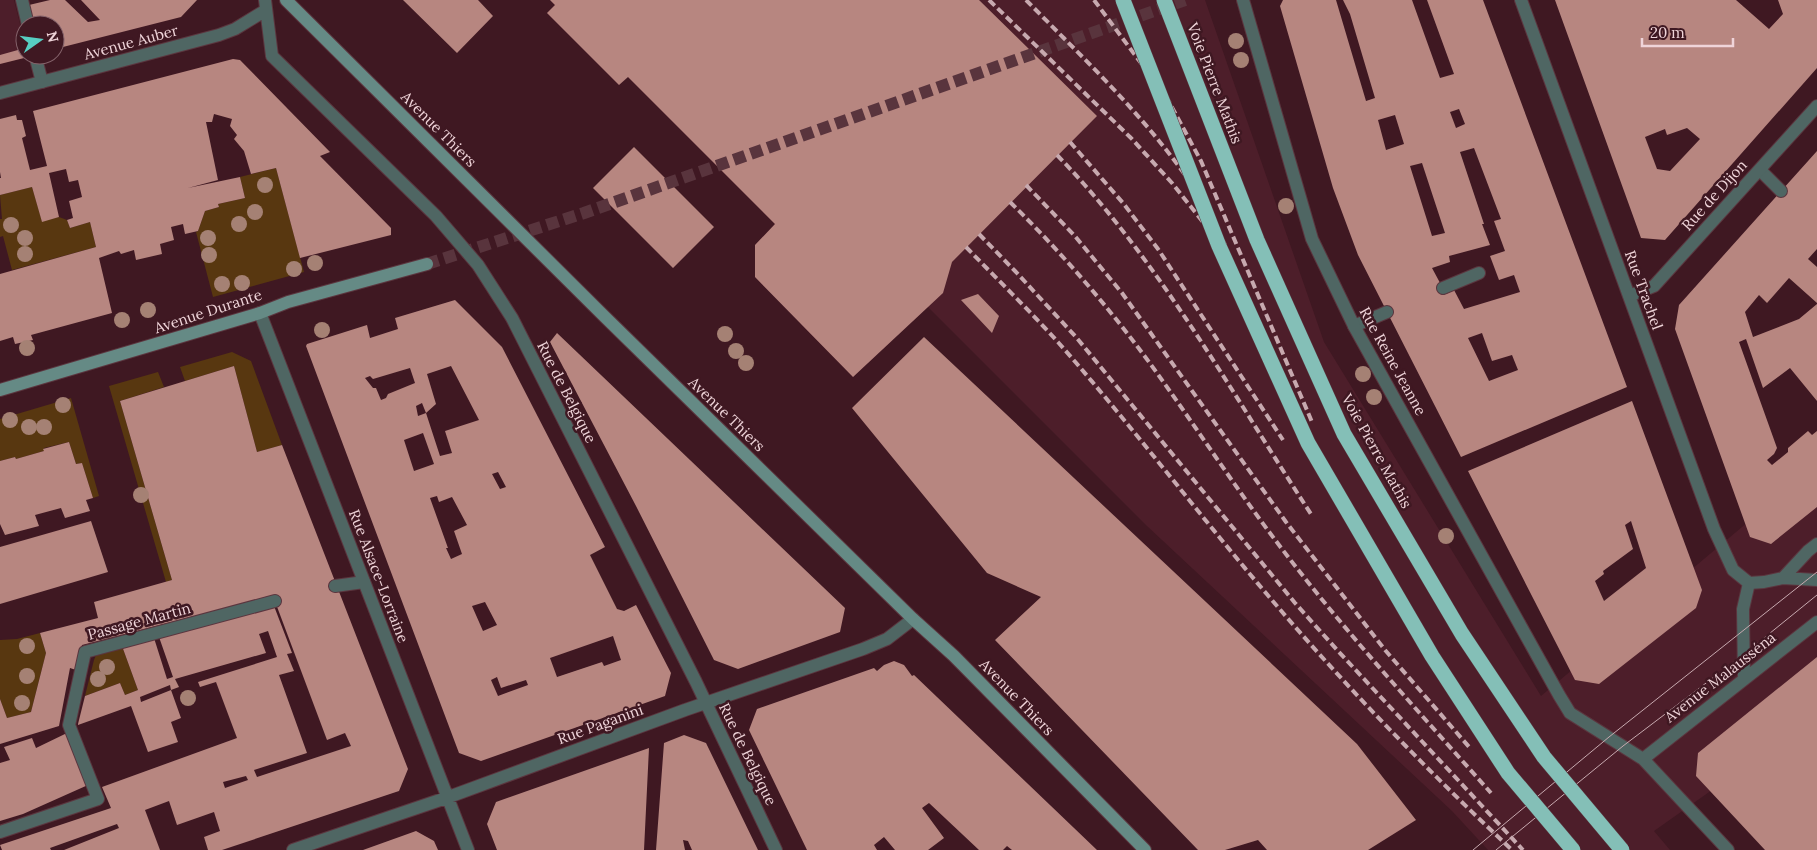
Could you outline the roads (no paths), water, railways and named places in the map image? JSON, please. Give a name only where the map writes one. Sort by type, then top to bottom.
[{"type":"highway","points":[[1124,0],[1219,246],[1308,443],[1432,656],[1502,765],[1573,850]]},
{"type":"highway","name":"Voie Pierre Mathis","points":[[1164,0],[1257,240],[1344,434],[1462,634],[1544,757],[1622,850]]},
{"type":"street","points":[[22,0],[26,15]]},
{"type":"street","name":"Avenue Thiers","points":[[286,0],[605,317],[913,619],[954,656],[1145,850]]},
{"type":"street","name":"Rue Reine Jeanne","points":[[1243,0],[1312,239],[1354,326],[1570,713],[1643,759]]},
{"type":"street","name":"Rue Trachel","points":[[1521,0],[1714,529],[1733,570],[1749,583]]},
{"type":"street","name":"Avenue Auber","points":[[0,93],[219,35],[235,29],[265,5]]},
{"type":"street","name":"Rue de Belgique","points":[[265,5],[272,56],[436,216],[478,265],[512,318],[706,704],[776,850]]},
{"type":"street","points":[[38,65],[42,82]]},
{"type":"street","name":"Rue de Dijon","points":[[1629,296],[1654,286],[1817,106]]},
{"type":"street","points":[[1760,170],[1781,191]]},
{"type":"street","name":"Avenue Durante","points":[[0,390],[260,313],[288,302],[427,264]]},
{"type":"street","points":[[1443,288],[1480,273]]},
{"type":"street","points":[[1354,326],[1387,312]]},
{"type":"street","name":"Rue Alsace-Lorraine","points":[[260,313],[446,798],[468,850]]},
{"type":"street","points":[[1783,578],[1808,550],[1817,544]]},
{"type":"street","points":[[1744,679],[1743,609],[1749,583],[1783,578],[1817,580]]},
{"type":"street","points":[[335,586],[364,582]]},
{"type":"street","name":"Passage Martin","points":[[0,832],[98,799],[68,725],[85,652],[275,602]]},
{"type":"street","name":"Rue Paganini","points":[[293,850],[446,798],[887,640],[913,619]]},
{"type":"street","name":"Avenue Malausséna","points":[[1643,759],[1817,622]]},
{"type":"street","points":[[1643,759],[1728,850]]},
{"type":"tunnel","points":[[427,264],[584,213],[1185,0]]},
{"type":"tram line","points":[[1473,850],[1609,737],[1817,572]]},
{"type":"tram line","points":[[1496,850],[1623,746],[1743,655],[1817,595]]},
{"type":"railway","points":[[989,0],[1131,138],[1172,183],[1203,222],[1247,294]]},
{"type":"railway","points":[[1026,0],[1112,87],[1153,133],[1195,189],[1225,245]]},
{"type":"railway","points":[[1094,0],[1167,98],[1201,161],[1312,422]]},
{"type":"railway","points":[[1070,142],[1123,203],[1158,249],[1283,440]]},
{"type":"railway","points":[[1057,155],[1094,196],[1161,283],[1222,374],[1311,514]]},
{"type":"railway","points":[[1026,185],[1074,235],[1122,293],[1286,522],[1385,650],[1470,748]]},
{"type":"railway","points":[[1010,202],[1069,263],[1123,328],[1157,373],[1263,524],[1330,609],[1491,793]]},
{"type":"railway","points":[[979,234],[1076,337],[1295,603],[1523,850]]},
{"type":"railway","points":[[966,247],[1057,341],[1113,406],[1249,573],[1333,669],[1421,761],[1512,850]]}]
